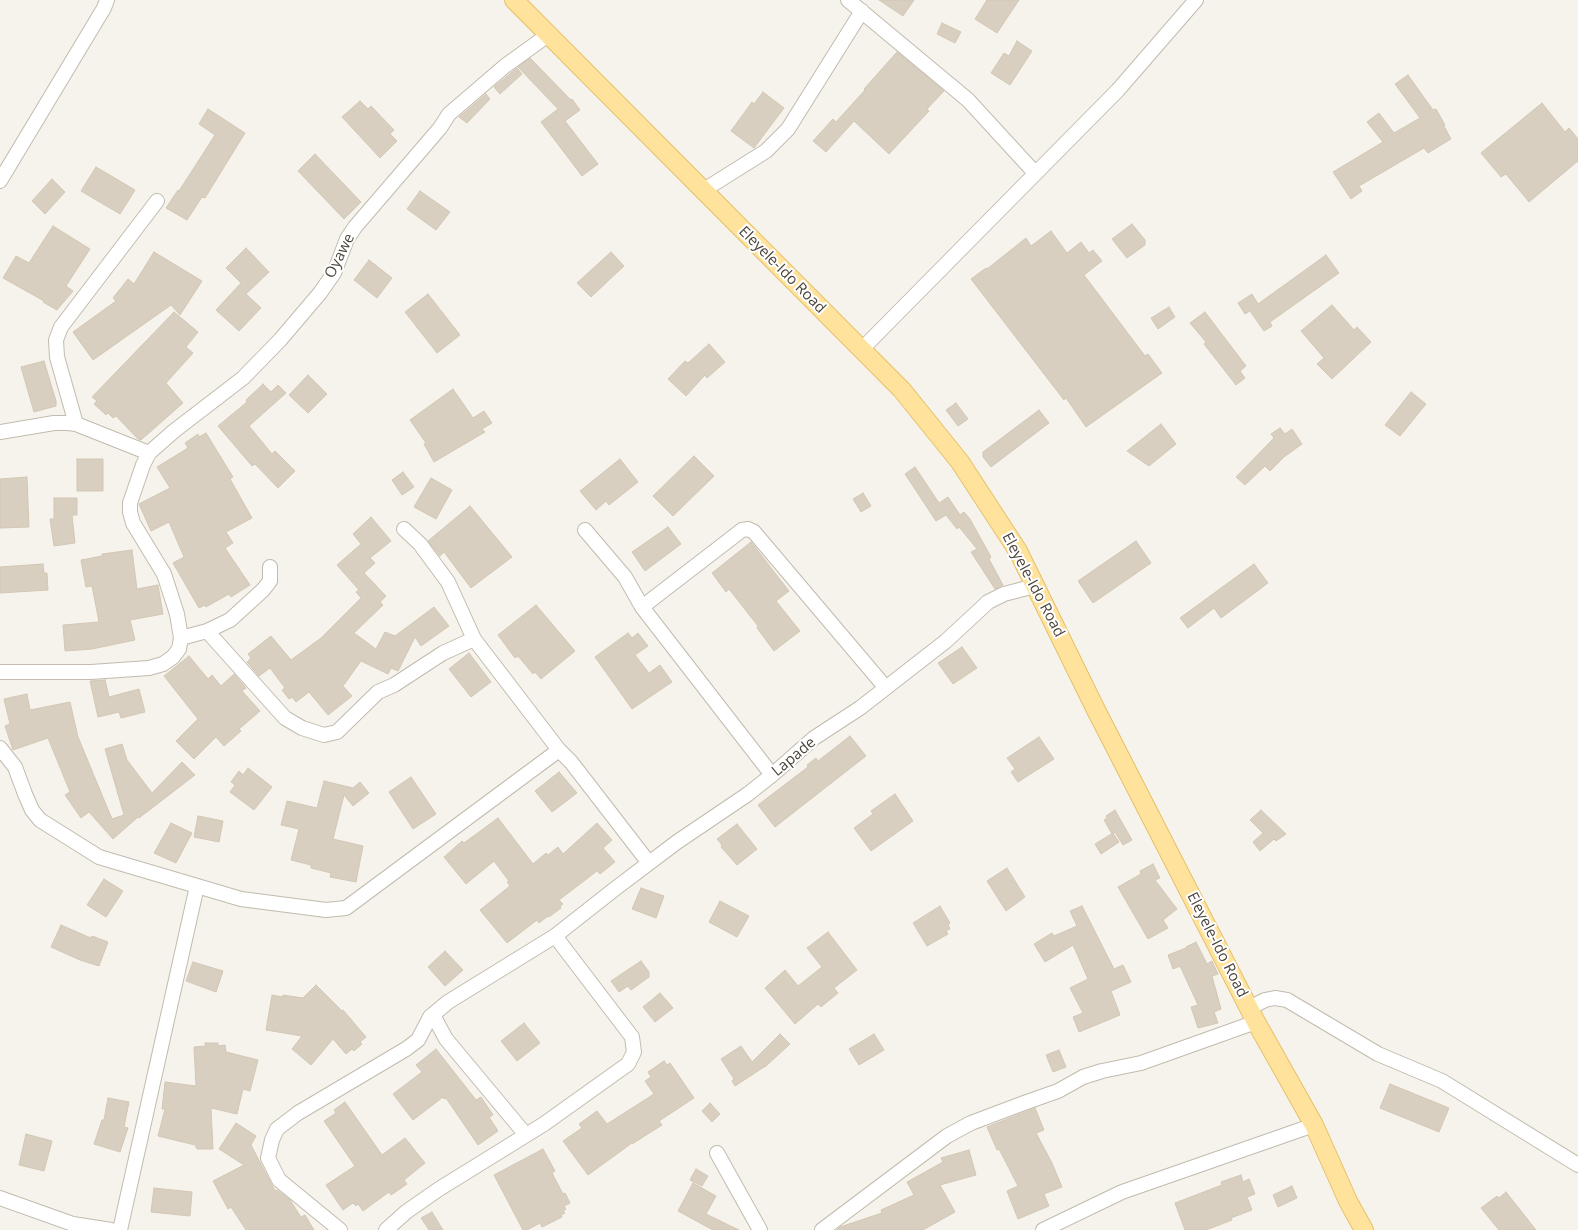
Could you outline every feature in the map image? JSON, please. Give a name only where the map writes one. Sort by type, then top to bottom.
[{"type":"main road","name":"Eleyele-Ido Road","points":[[514,0],[902,390],[960,462],[1018,551],[1096,710],[1253,1015],[1314,1125],[1348,1201],[1364,1230]]},
{"type":"street","points":[[0,181],[107,0]]},
{"type":"street","points":[[848,0],[968,100],[1035,173]]},
{"type":"street","points":[[862,350],[1118,90],[1194,1]]},
{"type":"street","points":[[704,190],[766,151],[788,129],[862,12]]},
{"type":"street","name":"Oyawe","points":[[149,454],[174,431],[243,378],[285,333],[320,293],[334,273],[347,239],[355,227],[440,128],[449,114],[505,66],[548,35]]},
{"type":"street","points":[[76,424],[57,356],[56,340],[61,327],[157,201]]},
{"type":"street","points":[[0,432],[54,423],[76,424],[149,454],[130,502],[130,512],[133,524],[164,574],[177,614],[181,638],[178,650],[173,657],[163,664],[148,668],[91,672],[0,672]]},
{"type":"street","points":[[404,529],[420,544],[448,582],[474,639],[559,750],[571,762],[649,862]]},
{"type":"street","points":[[642,607],[742,530],[748,529],[754,532],[886,688]]},
{"type":"street","points":[[585,530],[625,577],[642,607],[772,775]]},
{"type":"street","points":[[181,638],[207,631],[230,620],[263,590],[270,581],[270,567]]},
{"type":"street","name":"Lapade","points":[[340,1230],[279,1180],[268,1158],[272,1140],[277,1129],[298,1113],[406,1049],[418,1040],[430,1017],[448,1002],[555,936],[649,862],[772,775],[814,738],[860,708],[886,688],[946,641],[988,602],[1004,594],[1035,586]]},
{"type":"street","points":[[207,631],[285,718],[302,728],[324,735],[337,732],[378,692],[394,685],[442,653],[474,639]]},
{"type":"street","points":[[0,748],[15,766],[32,810],[40,820],[99,856],[241,899],[326,910],[346,908],[559,750]]},
{"type":"street","points":[[120,1230],[197,886]]},
{"type":"street","points":[[386,1230],[406,1212],[439,1189],[544,1124],[628,1064],[634,1052],[632,1037],[555,936]]},
{"type":"street","points":[[822,1230],[947,1136],[971,1123],[1058,1091],[1083,1077],[1142,1063],[1253,1015],[1265,1000],[1275,998],[1287,1000],[1378,1054],[1442,1081],[1578,1165]]},
{"type":"street","points":[[433,1015],[446,1040],[526,1135]]},
{"type":"street","points":[[1043,1230],[1122,1192],[1314,1125]]},
{"type":"street","points":[[717,1153],[760,1230]]},
{"type":"street","points":[[0,1198],[73,1224],[111,1230]]},
{"type":"building","points":[[879,0],[914,0],[903,16]]},
{"type":"building","points":[[987,0],[1019,0],[997,33],[975,19]]},
{"type":"building","points":[[942,23],[961,32],[955,43],[937,34]]},
{"type":"building","points":[[1017,41],[1032,51],[1010,85],[991,73],[1004,53],[1009,56]]},
{"type":"building","points":[[897,52],[944,91],[927,109],[929,111],[889,154],[854,121],[826,152],[813,141],[833,119],[836,122]]},
{"type":"building","points":[[530,58],[572,99],[580,110],[565,121],[598,164],[582,176],[541,122],[558,109],[518,67]]},
{"type":"building","points":[[517,68],[522,74],[500,94],[494,87]]},
{"type":"building","points":[[1408,75],[1433,110],[1436,109],[1451,139],[1428,153],[1424,148],[1359,186],[1362,191],[1351,199],[1333,172],[1383,142],[1367,122],[1379,113],[1394,133],[1420,118],[1395,84]]},
{"type":"building","points":[[763,92],[784,108],[754,148],[731,131],[752,102],[754,104]]},
{"type":"building","points":[[486,94],[490,99],[467,123],[459,117]]},
{"type":"building","points":[[360,101],[368,109],[371,106],[394,130],[390,134],[397,141],[380,158],[342,117]]},
{"type":"building","points":[[1542,103],[1565,132],[1569,128],[1578,139],[1578,161],[1529,202],[1506,174],[1501,177],[1481,153]]},
{"type":"building","points":[[208,109],[245,133],[205,198],[202,197],[187,220],[166,208],[215,135],[199,124]]},
{"type":"building","points":[[315,154],[361,202],[344,219],[298,171]]},
{"type":"building","points":[[96,167],[135,190],[120,214],[81,191]]},
{"type":"building","points":[[52,179],[65,192],[45,214],[32,201]]},
{"type":"building","points":[[420,191],[450,212],[436,230],[407,209]]},
{"type":"building","points":[[1132,224],[1145,240],[1145,245],[1127,258],[1112,239]]},
{"type":"building","points":[[53,226],[90,249],[66,286],[73,291],[57,310],[3,278],[16,256],[29,263]]},
{"type":"building","points":[[1051,231],[1067,253],[1081,242],[1089,253],[1093,250],[1102,261],[1084,275],[1145,356],[1148,354],[1162,373],[1086,427],[1066,398],[1064,400],[971,279],[987,269],[1026,238],[1031,246]]},
{"type":"building","points":[[246,248],[269,272],[246,294],[261,308],[239,331],[216,310],[241,283],[226,268]]},
{"type":"building","points":[[154,252],[202,281],[180,315],[171,305],[93,360],[73,332],[116,301],[113,298],[128,279],[134,284]]},
{"type":"building","points":[[611,252],[624,266],[591,297],[577,283]]},
{"type":"building","points":[[1326,255],[1339,273],[1270,322],[1272,326],[1264,331],[1250,311],[1245,314],[1238,303],[1252,294],[1258,304]]},
{"type":"building","points":[[369,260],[392,278],[377,298],[354,280]]},
{"type":"building","points":[[428,294],[460,335],[437,353],[405,312]]},
{"type":"building","points":[[1332,305],[1354,330],[1357,327],[1371,342],[1332,379],[1317,364],[1324,358],[1301,331]]},
{"type":"building","points":[[1169,307],[1175,317],[1158,329],[1151,318]]},
{"type":"building","points":[[174,312],[198,332],[186,347],[193,353],[166,383],[183,403],[141,440],[116,416],[113,418],[108,413],[106,415],[94,404],[97,401],[92,397]]},
{"type":"building","points":[[1205,312],[1246,366],[1240,371],[1245,378],[1236,385],[1204,344],[1206,342],[1190,323]]},
{"type":"building","points":[[709,344],[725,362],[707,378],[705,375],[686,396],[668,379],[685,361],[688,363]]},
{"type":"building","points":[[44,361],[56,406],[34,412],[21,367]]},
{"type":"building","points":[[308,375],[327,394],[308,413],[289,395]]},
{"type":"building","points":[[263,384],[271,392],[278,385],[286,393],[249,426],[272,454],[275,451],[295,471],[278,488],[255,464],[252,466],[218,426],[247,402],[246,400]]},
{"type":"building","points":[[453,389],[473,418],[484,411],[492,423],[482,429],[485,432],[434,462],[424,444],[426,443],[410,420]]},
{"type":"building","points":[[1411,392],[1426,404],[1400,436],[1385,425]]},
{"type":"building","points":[[956,403],[968,419],[958,426],[946,410]]},
{"type":"building","points":[[1039,410],[1049,423],[991,467],[983,457],[983,452]]},
{"type":"building","points":[[1161,424],[1176,444],[1149,466],[1127,451]]},
{"type":"building","points":[[1280,428],[1285,434],[1292,429],[1302,444],[1284,457],[1270,471],[1265,466],[1245,485],[1236,477],[1274,438],[1271,434]]},
{"type":"building","points":[[206,433],[233,477],[230,479],[252,518],[226,532],[233,543],[225,548],[250,585],[231,597],[229,594],[206,607],[205,605],[199,608],[173,563],[184,557],[169,522],[151,531],[139,504],[170,488],[157,467],[188,448],[185,443],[198,434],[199,437]]},
{"type":"building","points":[[694,456],[714,476],[673,516],[653,496]]},
{"type":"building","points":[[77,459],[103,459],[103,491],[77,491]]},
{"type":"building","points":[[620,459],[638,482],[609,505],[606,501],[596,510],[580,491]]},
{"type":"building","points":[[915,467],[939,503],[948,497],[960,515],[964,512],[970,519],[991,557],[989,559],[1003,585],[995,589],[971,552],[977,549],[959,527],[957,529],[946,515],[936,521],[905,474]]},
{"type":"building","points":[[403,472],[414,487],[402,495],[392,480]]},
{"type":"building","points":[[27,477],[29,527],[0,528],[0,479]]},
{"type":"building","points":[[431,478],[452,490],[436,519],[414,507]]},
{"type":"building","points":[[863,493],[871,506],[861,512],[853,499]]},
{"type":"building","points":[[54,498],[77,498],[77,515],[72,515],[75,543],[54,546],[50,519],[54,519]]},
{"type":"building","points":[[470,506],[512,557],[471,588],[444,552],[440,556],[428,541]]},
{"type":"building","points":[[371,517],[391,541],[370,558],[375,563],[364,573],[386,596],[380,602],[383,605],[354,633],[376,649],[385,632],[395,636],[434,607],[449,626],[421,646],[415,637],[398,671],[391,668],[388,674],[361,661],[343,686],[352,696],[328,715],[309,692],[296,702],[292,697],[289,699],[282,690],[285,688],[270,668],[259,676],[247,662],[251,658],[248,654],[271,636],[291,660],[321,638],[361,598],[356,592],[359,590],[337,565],[361,544],[353,534]]},
{"type":"building","points":[[668,527],[681,544],[645,571],[632,552]]},
{"type":"building","points":[[1136,541],[1151,563],[1093,603],[1078,581]]},
{"type":"building","points":[[751,542],[789,591],[776,601],[800,631],[774,651],[757,628],[758,626],[729,589],[726,592],[712,573]]},
{"type":"building","points":[[132,550],[137,589],[158,585],[163,614],[130,620],[135,640],[92,649],[65,651],[63,625],[99,622],[92,586],[86,587],[81,560],[102,556],[102,554]]},
{"type":"building","points":[[43,564],[44,573],[47,573],[48,590],[0,593],[0,567]]},
{"type":"building","points":[[1254,564],[1268,583],[1221,618],[1214,608],[1188,628],[1180,618]]},
{"type":"building","points":[[536,605],[575,651],[541,679],[535,672],[533,674],[518,656],[515,658],[498,635]]},
{"type":"building","points":[[628,633],[632,638],[638,633],[648,646],[635,655],[649,673],[660,665],[672,682],[632,709],[595,657]]},
{"type":"building","points":[[962,647],[977,668],[953,684],[938,663]]},
{"type":"building","points":[[469,653],[491,682],[471,697],[449,669]]},
{"type":"building","points":[[189,656],[208,679],[212,675],[221,686],[234,674],[246,688],[242,691],[260,711],[239,729],[241,731],[224,746],[216,737],[194,759],[176,741],[198,719],[164,676]]},
{"type":"building","points":[[105,680],[109,697],[139,689],[145,712],[121,718],[119,712],[98,717],[90,681]]},
{"type":"building","points":[[27,694],[30,710],[70,702],[78,737],[112,819],[124,815],[105,749],[122,744],[127,760],[152,793],[182,762],[195,775],[138,817],[113,839],[89,812],[81,818],[65,795],[70,792],[48,738],[13,750],[5,726],[10,724],[4,699]]},
{"type":"building","points":[[850,736],[866,756],[775,827],[758,805],[808,767],[807,765],[816,758],[818,761]]},
{"type":"building","points":[[1039,737],[1054,759],[1018,782],[1011,772],[1015,769],[1007,758]]},
{"type":"building","points":[[248,768],[272,787],[254,810],[230,792],[235,785],[231,782],[239,771],[243,775]]},
{"type":"building","points":[[559,772],[577,793],[552,812],[535,791]]},
{"type":"building","points":[[411,777],[436,814],[413,829],[389,792]]},
{"type":"building","points":[[324,781],[353,788],[360,782],[369,793],[353,806],[344,795],[333,839],[363,846],[356,882],[330,877],[331,873],[291,860],[299,829],[281,825],[287,801],[317,808]]},
{"type":"building","points":[[895,794],[913,821],[871,851],[854,828],[873,814],[871,811]]},
{"type":"building","points":[[1115,810],[1132,840],[1123,845],[1115,832],[1112,834],[1104,820],[1107,818],[1106,816]]},
{"type":"building","points":[[1261,810],[1286,834],[1276,841],[1274,839],[1260,851],[1253,842],[1263,833],[1250,820]]},
{"type":"building","points":[[198,816],[223,821],[219,842],[194,837]]},
{"type":"building","points":[[498,818],[533,864],[546,853],[548,855],[558,847],[563,854],[597,823],[612,840],[603,848],[615,862],[600,874],[597,871],[559,900],[563,904],[560,906],[561,908],[549,917],[539,923],[537,920],[507,943],[480,910],[510,886],[507,882],[509,881],[494,861],[466,884],[444,857],[462,841],[464,843]]},
{"type":"building","points":[[171,823],[192,833],[176,863],[154,853]]},
{"type":"building","points":[[737,824],[757,849],[737,865],[721,847],[722,845],[717,839]]},
{"type":"building","points":[[1113,833],[1119,842],[1101,854],[1095,844]]},
{"type":"building","points":[[1153,864],[1160,878],[1155,880],[1177,909],[1163,920],[1168,928],[1148,939],[1118,887],[1141,874],[1140,871]]},
{"type":"building","points":[[1007,868],[1025,897],[1006,911],[987,881]]},
{"type":"building","points":[[104,879],[123,891],[106,917],[87,905]]},
{"type":"building","points":[[641,888],[664,896],[656,918],[632,909]]},
{"type":"building","points":[[720,901],[749,916],[737,937],[709,922]]},
{"type":"building","points":[[940,906],[950,923],[948,925],[950,929],[946,931],[948,934],[927,946],[913,923]]},
{"type":"building","points":[[1082,906],[1114,969],[1123,965],[1131,982],[1111,991],[1120,1015],[1079,1032],[1073,1017],[1083,1013],[1070,988],[1088,979],[1073,945],[1045,962],[1034,944],[1052,933],[1054,936],[1077,926],[1070,911]]},
{"type":"building","points":[[61,925],[91,938],[92,936],[108,942],[99,966],[51,947]]},
{"type":"building","points":[[828,932],[857,970],[834,988],[838,993],[821,1007],[818,1004],[795,1024],[765,988],[785,970],[798,986],[822,967],[807,948]]},
{"type":"building","points":[[1196,942],[1207,964],[1212,961],[1218,974],[1212,976],[1221,1009],[1214,1012],[1218,1023],[1198,1028],[1191,1007],[1198,1005],[1180,966],[1173,969],[1168,955]]},
{"type":"building","points":[[445,951],[463,970],[445,986],[428,967]]},
{"type":"building","points":[[641,961],[649,972],[649,977],[631,990],[628,986],[619,992],[611,981]]},
{"type":"building","points":[[193,962],[223,971],[216,992],[186,981]]},
{"type":"building","points":[[316,985],[343,1010],[366,1037],[360,1042],[362,1044],[354,1051],[352,1049],[346,1054],[333,1039],[311,1065],[292,1049],[302,1036],[266,1030],[272,995],[303,998]]},
{"type":"building","points":[[660,993],[673,1008],[655,1022],[643,1007]]},
{"type":"building","points":[[524,1023],[540,1043],[517,1061],[501,1041]]},
{"type":"building","points":[[780,1034],[790,1044],[765,1067],[735,1086],[732,1081],[734,1079],[721,1059],[741,1046],[752,1062]]},
{"type":"building","points":[[874,1034],[884,1050],[859,1065],[849,1049]]},
{"type":"building","points":[[205,1043],[218,1043],[218,1046],[225,1045],[226,1052],[258,1060],[250,1091],[243,1089],[237,1114],[211,1108],[213,1149],[197,1149],[195,1145],[158,1136],[165,1109],[162,1109],[165,1082],[196,1086],[194,1047],[206,1046]]},
{"type":"building","points":[[436,1049],[476,1100],[481,1097],[493,1115],[489,1117],[498,1131],[478,1145],[446,1098],[444,1099],[443,1097],[413,1120],[393,1094],[422,1072],[416,1065]]},
{"type":"building","points":[[1059,1050],[1066,1067],[1053,1072],[1046,1055]]},
{"type":"building","points":[[664,1061],[667,1065],[670,1063],[694,1098],[659,1121],[662,1125],[632,1143],[588,1175],[563,1141],[582,1128],[579,1124],[597,1111],[607,1124],[654,1094],[645,1081],[651,1077],[648,1072]]},
{"type":"building","points":[[1390,1084],[1449,1108],[1439,1132],[1380,1108]]},
{"type":"building","points":[[108,1098],[129,1102],[124,1127],[128,1128],[120,1152],[94,1144],[102,1120],[104,1120]]},
{"type":"building","points":[[345,1102],[382,1155],[405,1138],[425,1163],[404,1180],[407,1184],[391,1195],[389,1192],[363,1211],[358,1204],[356,1206],[353,1203],[343,1210],[326,1185],[355,1166],[324,1121],[336,1113],[334,1110]]},
{"type":"building","points":[[710,1103],[720,1114],[712,1122],[702,1111]]},
{"type":"building","points":[[1035,1108],[1044,1130],[1036,1133],[1062,1187],[1044,1194],[1049,1206],[1018,1219],[1007,1191],[1018,1186],[999,1149],[997,1150],[987,1127]]},
{"type":"building","points":[[236,1123],[256,1136],[251,1145],[275,1191],[277,1190],[290,1200],[301,1217],[305,1215],[314,1230],[246,1230],[231,1207],[228,1209],[213,1181],[244,1165],[219,1149]]},
{"type":"building","points":[[26,1134],[52,1141],[44,1171],[19,1165]]},
{"type":"building","points":[[543,1149],[555,1171],[552,1173],[570,1203],[564,1206],[566,1209],[563,1211],[565,1213],[561,1215],[562,1217],[542,1227],[540,1223],[527,1230],[523,1230],[494,1175]]},
{"type":"building","points":[[969,1150],[976,1175],[940,1185],[955,1212],[923,1230],[837,1230],[840,1227],[882,1213],[881,1210],[914,1195],[907,1182],[943,1162],[941,1158]]},
{"type":"building","points":[[696,1169],[708,1176],[702,1186],[690,1180]]},
{"type":"building","points":[[1241,1175],[1243,1182],[1249,1179],[1255,1194],[1247,1197],[1252,1210],[1206,1230],[1185,1230],[1175,1203],[1222,1185],[1221,1182]]},
{"type":"building","points":[[693,1183],[716,1196],[706,1214],[739,1230],[713,1230],[678,1211]]},
{"type":"building","points":[[1292,1186],[1297,1198],[1278,1207],[1273,1195]]},
{"type":"building","points":[[154,1188],[192,1192],[190,1216],[151,1212]]},
{"type":"building","points":[[1506,1192],[1536,1230],[1499,1230],[1481,1208]]},
{"type":"building","points":[[432,1212],[443,1230],[429,1230],[421,1218]]}]
